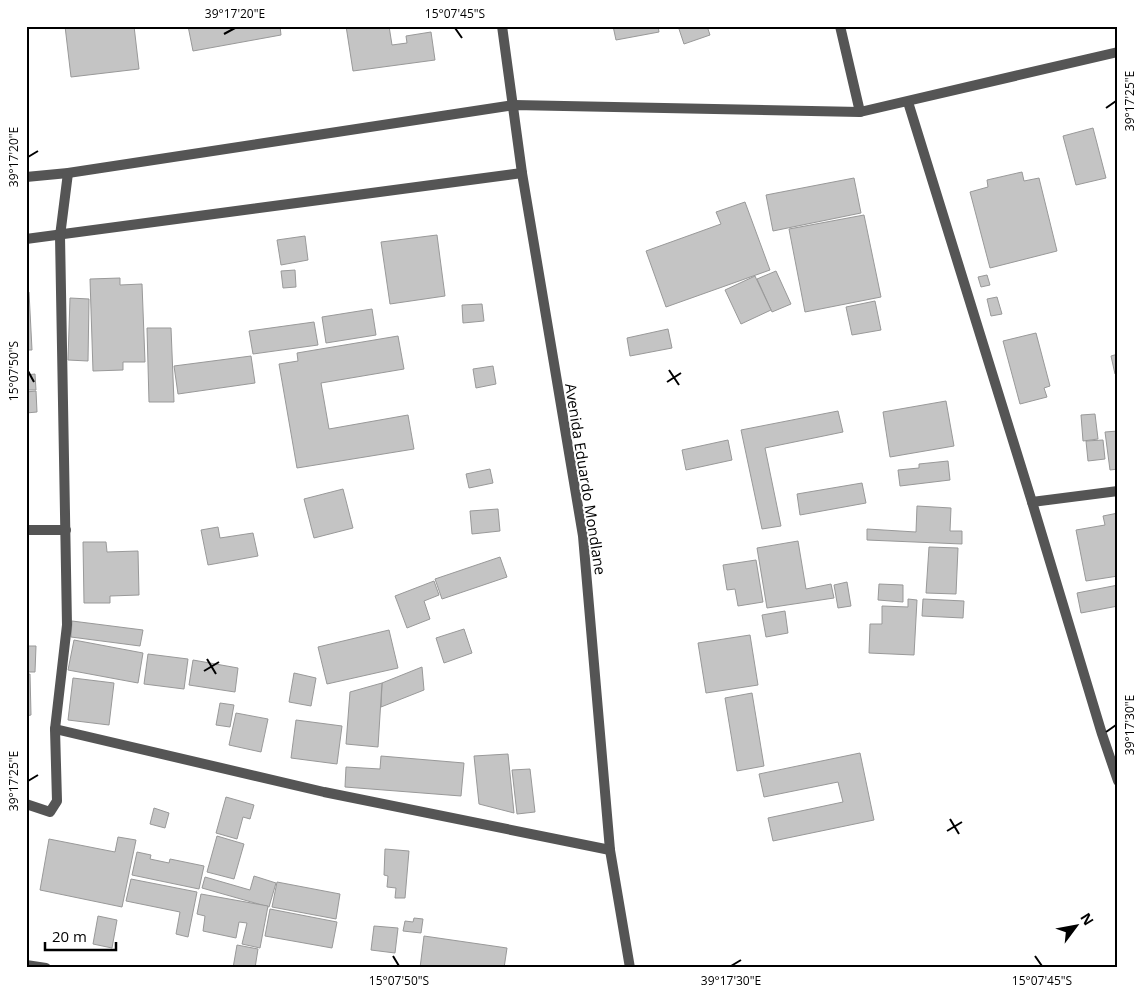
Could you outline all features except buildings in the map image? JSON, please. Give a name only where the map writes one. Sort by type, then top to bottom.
[{"type":"street","name":"Avenida Eduardo Mondlane","points":[[502,26],[522,173],[583,536],[610,850],[630,968]]},
{"type":"street","points":[[840,26],[860,112]]},
{"type":"street","points":[[26,178],[514,105],[860,112],[1118,52]]},
{"type":"street","points":[[908,102],[1099,725],[1118,781]]},
{"type":"street","points":[[26,804],[50,812],[57,801],[56,729],[67,625],[60,236],[68,173]]},
{"type":"street","points":[[26,239],[60,236],[522,173]]},
{"type":"street","points":[[1032,502],[1118,490]]},
{"type":"street","points":[[26,530],[66,530]]},
{"type":"street","points":[[56,729],[324,792],[610,850]]},
{"type":"street","points":[[26,965],[46,968]]}]
